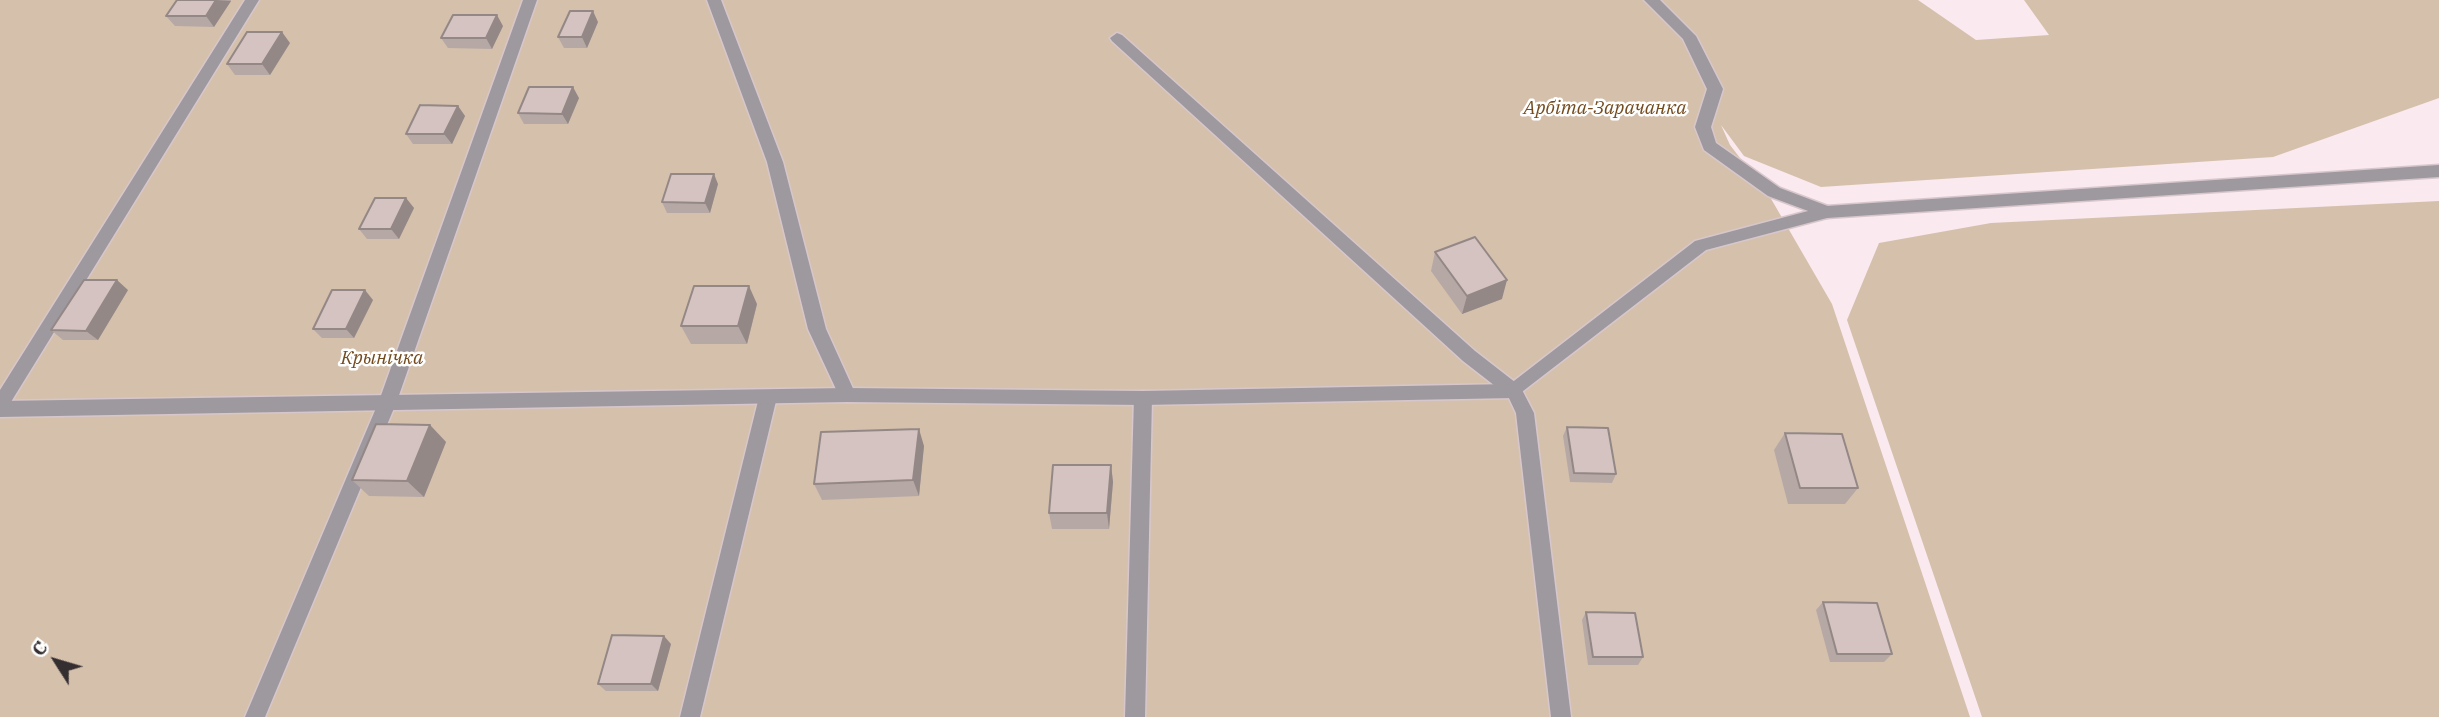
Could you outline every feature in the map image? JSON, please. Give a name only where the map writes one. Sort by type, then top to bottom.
[{"type":"street","points":[[0,407],[252,0]]},
{"type":"street","points":[[255,717],[388,401],[530,0]]},
{"type":"street","points":[[714,0],[775,162],[817,329],[847,395]]},
{"type":"street","points":[[1651,0],[1689,36],[1715,89],[1703,127],[1709,146],[1774,192],[1827,212]]},
{"type":"street","points":[[1117,38],[1469,356],[1514,391],[1525,413],[1561,717]]},
{"type":"street","points":[[0,407],[847,395],[1143,398],[1514,391],[1701,245],[1827,212],[2439,171]]},
{"type":"street","points":[[690,717],[768,397]]},
{"type":"street","points":[[1135,717],[1143,398]]},
{"type":"green space","name":"Крынічка","points":[[0,0],[1918,0],[1976,40],[2049,35],[2024,0],[2439,0],[2439,98],[2273,157],[1821,187],[1744,156],[1721,125],[1730,145],[1770,197],[1832,304],[1970,717],[0,717]]},
{"type":"green space","points":[[2439,201],[2439,717],[1982,717],[1847,320],[1879,243],[1991,223]]},
{"type":"building","points":[[177,0],[216,0],[206,16],[166,16]]},
{"type":"building","points":[[570,11],[593,11],[582,37],[558,37]]},
{"type":"building","points":[[453,15],[497,15],[486,38],[441,38]]},
{"type":"building","points":[[247,32],[282,32],[262,64],[227,64]]},
{"type":"building","points":[[529,87],[573,87],[562,114],[518,113]]},
{"type":"building","points":[[420,105],[458,106],[444,134],[406,134]]},
{"type":"building","points":[[671,174],[714,174],[705,203],[662,202]]},
{"type":"building","points":[[375,198],[406,198],[391,229],[359,229]]},
{"type":"building","points":[[1475,237],[1507,280],[1467,296],[1435,252]]},
{"type":"building","points":[[84,280],[117,280],[86,331],[51,330]]},
{"type":"building","points":[[694,286],[749,286],[738,326],[681,326]]},
{"type":"building","points":[[332,290],[365,290],[346,329],[313,329]]},
{"type":"building","points":[[376,424],[430,425],[407,481],[352,480]]},
{"type":"building","points":[[1567,427],[1608,428],[1616,474],[1574,473]]},
{"type":"building","points":[[919,429],[913,480],[814,484],[821,432]]},
{"type":"building","points":[[1785,433],[1842,434],[1858,488],[1800,488]]},
{"type":"building","points":[[1053,465],[1111,465],[1107,513],[1049,513]]},
{"type":"building","points":[[1823,602],[1877,603],[1892,654],[1837,654]]},
{"type":"building","points":[[1586,612],[1635,613],[1643,657],[1593,657]]},
{"type":"building","points":[[612,635],[664,636],[651,684],[598,684]]},
{"type":"park label","name":"Арбіта-Зарачанка","points":[[1605,109]]}]
